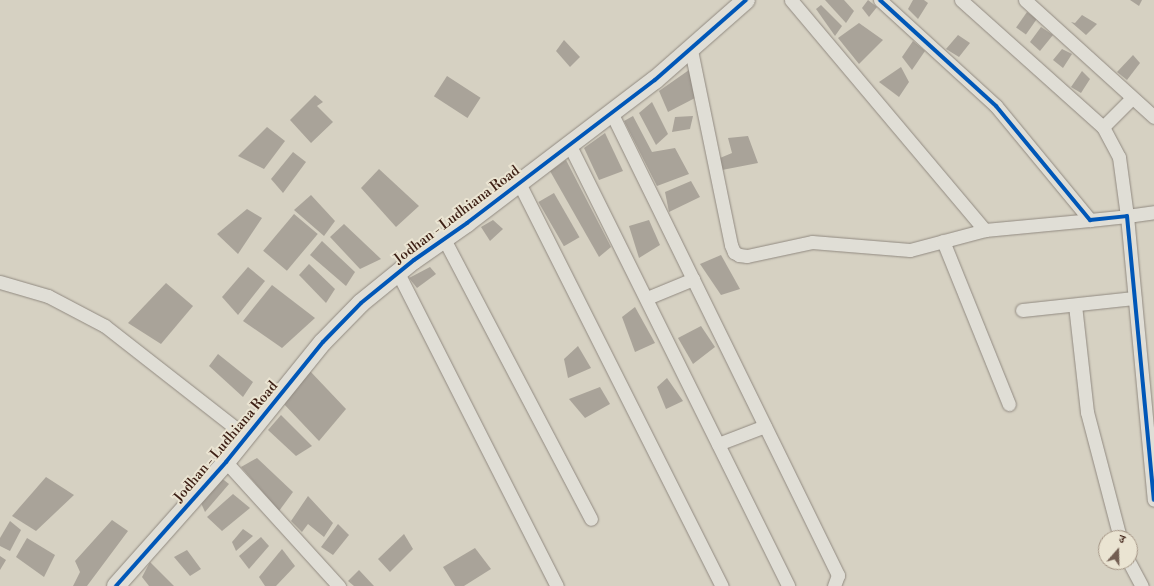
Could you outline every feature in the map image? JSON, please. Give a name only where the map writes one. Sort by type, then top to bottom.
[{"type":"street","name":"Jodhan - Ludhiana Road","points":[[116,586],[226,462],[243,434],[315,335],[354,296],[410,250],[648,72],[731,0]]},
{"type":"street","name":"Jodhan - Ludhiana Road","points":[[102,586],[243,434],[340,323],[398,273],[519,183],[691,50],[746,0]]},
{"type":"street","points":[[791,0],[985,230]]},
{"type":"street","points":[[880,0],[996,106],[1090,220]]},
{"type":"street","points":[[961,0],[1103,127],[1119,157],[1154,500]]},
{"type":"street","points":[[1025,0],[1154,117]]},
{"type":"street","points":[[691,50],[734,252],[747,256],[793,244],[820,242],[902,251],[985,230],[1154,212]]},
{"type":"street","points":[[1103,127],[1132,98]]},
{"type":"street","points":[[611,112],[838,575],[834,586]]},
{"type":"street","points":[[569,144],[647,298],[788,586]]},
{"type":"street","points":[[519,183],[722,586]]},
{"type":"street","points":[[444,239],[591,519]]},
{"type":"street","points":[[943,241],[1009,404]]},
{"type":"street","points":[[398,273],[557,586]]},
{"type":"street","points":[[647,298],[693,279]]},
{"type":"street","points":[[0,282],[48,296],[105,326],[243,434]]},
{"type":"street","points":[[1022,310],[1134,298]]},
{"type":"street","points":[[1075,304],[1087,412],[1118,530]]},
{"type":"street","points":[[718,444],[765,426]]},
{"type":"street","points":[[226,462],[339,586]]},
{"type":"street","points":[[1133,570],[1142,586]]},
{"type":"building","points":[[825,0],[844,0],[854,11],[846,23]]},
{"type":"building","points":[[868,0],[877,7],[869,17],[862,8]]},
{"type":"building","points":[[913,0],[924,0],[928,3],[918,19],[908,9]]},
{"type":"building","points":[[1130,0],[1142,0],[1139,6]]},
{"type":"building","points":[[821,5],[842,26],[835,36],[816,9]]},
{"type":"building","points":[[1027,12],[1037,19],[1026,34],[1016,28]]},
{"type":"building","points":[[1082,15],[1097,24],[1086,35],[1071,22],[1075,23]]},
{"type":"building","points":[[859,23],[883,40],[859,64],[838,38]]},
{"type":"building","points":[[1041,27],[1053,35],[1040,51],[1030,42]]},
{"type":"building","points":[[958,35],[970,43],[959,57],[946,49]]},
{"type":"building","points":[[564,40],[580,57],[570,67],[556,51]]},
{"type":"building","points":[[913,41],[925,51],[912,70],[902,57]]},
{"type":"building","points":[[1062,49],[1072,54],[1063,68],[1053,60]]},
{"type":"building","points":[[1133,55],[1140,63],[1127,80],[1117,72]]},
{"type":"building","points":[[901,67],[909,82],[899,97],[879,82]]},
{"type":"building","points":[[689,70],[695,98],[668,112],[659,91]]},
{"type":"building","points":[[1082,71],[1090,79],[1081,93],[1071,87]]},
{"type":"building","points":[[447,76],[481,98],[467,118],[434,96]]},
{"type":"building","points":[[315,95],[323,102],[317,106],[333,122],[311,143],[290,120]]},
{"type":"building","points":[[652,102],[668,134],[656,145],[639,113]]},
{"type":"building","points":[[633,116],[652,152],[675,148],[689,174],[657,186],[624,121]]},
{"type":"building","points":[[693,116],[690,129],[672,132],[675,117]]},
{"type":"building","points":[[267,127],[285,141],[264,169],[238,156]]},
{"type":"building","points":[[605,133],[623,171],[599,180],[584,148]]},
{"type":"building","points":[[748,136],[758,163],[722,170],[720,158],[732,153],[728,138]]},
{"type":"building","points":[[293,152],[306,162],[283,193],[271,179]]},
{"type":"building","points":[[566,160],[611,247],[599,257],[550,171]]},
{"type":"building","points":[[379,169],[419,206],[396,227],[361,188]]},
{"type":"building","points":[[691,181],[700,197],[669,212],[665,192]]},
{"type":"building","points":[[554,193],[580,237],[564,246],[538,202]]},
{"type":"building","points":[[311,195],[335,221],[324,236],[294,210]]},
{"type":"building","points":[[247,209],[262,218],[238,254],[217,234]]},
{"type":"building","points":[[294,214],[318,234],[287,271],[263,251]]},
{"type":"building","points":[[493,220],[503,229],[490,241],[481,227]]},
{"type":"building","points":[[649,220],[660,245],[639,258],[629,226]]},
{"type":"building","points":[[344,224],[381,259],[360,269],[330,237]]},
{"type":"building","points":[[322,241],[355,272],[346,286],[310,255]]},
{"type":"building","points":[[721,255],[740,289],[721,295],[700,264]]},
{"type":"building","points":[[309,264],[335,289],[326,303],[299,275]]},
{"type":"building","points":[[248,267],[265,281],[238,315],[222,297]]},
{"type":"building","points":[[430,267],[436,274],[417,288],[409,278]]},
{"type":"building","points":[[166,283],[193,306],[161,344],[128,323]]},
{"type":"building","points":[[272,285],[315,318],[282,348],[243,321]]},
{"type":"building","points":[[635,307],[655,343],[635,352],[622,317]]},
{"type":"building","points":[[701,326],[715,347],[693,364],[678,338]]},
{"type":"building","points":[[578,346],[591,368],[568,378],[564,359]]},
{"type":"building","points":[[218,354],[253,382],[243,397],[209,366]]},
{"type":"building","points":[[309,370],[346,409],[319,441],[282,402]]},
{"type":"building","points":[[667,378],[683,401],[666,409],[657,387]]},
{"type":"building","points":[[600,387],[610,404],[585,418],[569,399]]},
{"type":"building","points":[[281,415],[312,446],[296,456],[268,430]]},
{"type":"building","points":[[257,458],[293,492],[279,511],[241,467]]},
{"type":"building","points":[[46,477],[74,495],[36,531],[12,516]]},
{"type":"building","points":[[220,477],[229,484],[205,512],[201,503]]},
{"type":"building","points":[[233,494],[250,508],[222,531],[207,517]]},
{"type":"building","points":[[308,496],[333,523],[324,537],[308,524],[302,532],[291,521]]},
{"type":"building","points":[[112,520],[128,531],[87,586],[73,586],[80,572],[75,561]]},
{"type":"building","points":[[10,521],[21,530],[10,551],[0,546],[0,538]]},
{"type":"building","points":[[338,524],[349,535],[333,555],[321,547]]},
{"type":"building","points":[[243,529],[253,536],[236,551],[232,542]]},
{"type":"building","points":[[404,534],[413,549],[390,572],[378,559]]},
{"type":"building","points":[[261,537],[269,546],[249,569],[239,556]]},
{"type":"building","points":[[27,538],[55,555],[44,577],[16,557]]},
{"type":"building","points":[[475,548],[491,569],[464,586],[455,586],[443,567]]},
{"type":"building","points":[[282,549],[295,566],[276,586],[265,586],[259,577]]},
{"type":"building","points":[[187,550],[201,569],[190,576],[174,557]]},
{"type":"building","points":[[0,556],[6,560],[0,570]]},
{"type":"building","points":[[150,562],[174,586],[149,586],[142,577]]},
{"type":"building","points":[[359,570],[374,586],[354,586],[348,581]]},
{"type":"cycle path","points":[[116,586],[226,462],[323,342],[361,303],[414,260],[467,223],[655,80],[746,0]]},
{"type":"cycle path","points":[[880,0],[996,106],[1090,220],[1127,216],[1154,500]]}]
